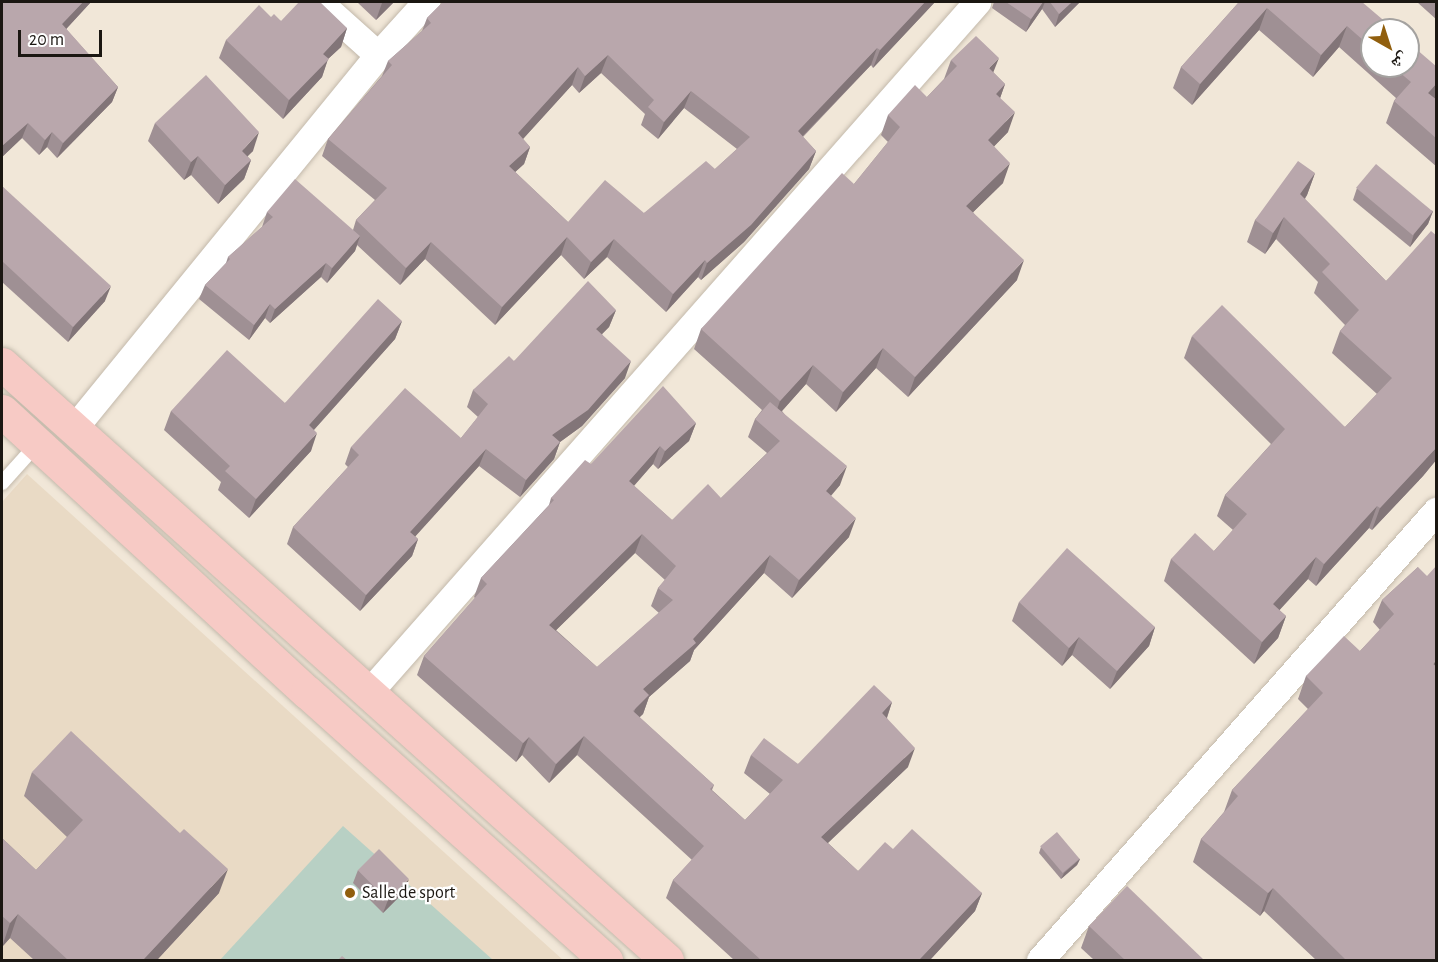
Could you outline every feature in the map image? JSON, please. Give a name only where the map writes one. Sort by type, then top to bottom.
[{"type":"main road","points":[[2,364],[667,960]]},
{"type":"main road","points":[[2,411],[307,693],[606,960]]},
{"type":"street","points":[[319,2],[378,55]]},
{"type":"street","points":[[74,428],[378,55],[426,2]]},
{"type":"street","points":[[369,692],[977,2]]},
{"type":"street","points":[[1040,960],[1437,511]]},
{"type":"lane","points":[[2,483],[38,443]]},
{"type":"shaded area","points":[[27,474],[563,960],[2,960],[2,502]]},
{"type":"green space","name":"Salle de sport","points":[[343,826],[493,960],[220,960]]},
{"type":"building","points":[[2,2],[83,2],[62,24],[118,87],[63,143],[52,132],[45,140],[28,123],[2,146]]},
{"type":"building","points":[[299,2],[320,2],[347,28],[323,54],[329,59],[289,100],[226,40],[259,5],[271,17],[274,14],[281,21]]},
{"type":"building","points":[[443,2],[925,2],[880,50],[877,48],[798,131],[816,151],[751,225],[707,263],[705,260],[673,294],[614,239],[591,262],[567,237],[502,307],[431,242],[406,268],[356,220],[387,188],[328,139],[392,65],[388,61],[431,23],[427,18]],"holes":[[[608,55],[654,100],[648,107],[664,122],[691,91],[750,137],[715,169],[706,161],[644,213],[605,180],[568,222],[509,166],[530,147],[518,133],[578,67],[585,76]]]},
{"type":"building","points":[[1006,2],[1043,2],[1031,19]]},
{"type":"building","points":[[1050,2],[1072,2],[1059,14]]},
{"type":"building","points":[[1239,2],[1362,2],[1381,18],[1360,18],[1360,37],[1347,26],[1321,55],[1267,8],[1200,84],[1181,67]]},
{"type":"building","points":[[976,36],[999,58],[989,68],[1005,84],[996,94],[1015,112],[988,140],[1010,163],[966,206],[1024,260],[915,377],[883,348],[843,392],[813,365],[780,401],[701,329],[842,173],[854,184],[900,127],[888,115],[915,85],[927,97],[957,66],[951,60]]},
{"type":"building","points":[[1420,52],[1437,67],[1437,83],[1428,93],[1437,100],[1437,139],[1394,101],[1411,82],[1406,78],[1420,78]]},
{"type":"building","points":[[206,75],[259,132],[242,151],[251,160],[225,185],[198,156],[191,162],[155,123]]},
{"type":"building","points":[[1298,161],[1315,173],[1300,194],[1386,281],[1431,231],[1437,236],[1437,447],[1380,508],[1377,506],[1324,564],[1316,557],[1273,604],[1286,616],[1262,642],[1171,559],[1195,533],[1214,551],[1247,514],[1225,495],[1285,429],[1192,336],[1222,305],[1345,427],[1392,378],[1340,331],[1359,310],[1322,272],[1330,264],[1284,217],[1273,233],[1255,220]]},
{"type":"building","points":[[1376,164],[1433,212],[1413,235],[1356,188]]},
{"type":"building","points":[[295,179],[360,236],[332,268],[326,263],[275,309],[270,304],[254,325],[205,285],[230,259],[228,257],[273,217],[267,212]]},
{"type":"building","points":[[2,186],[111,286],[73,327],[2,261]]},
{"type":"building","points":[[588,281],[616,310],[596,329],[631,361],[588,410],[552,435],[560,442],[526,480],[486,449],[410,532],[418,539],[366,595],[293,527],[359,455],[351,447],[405,388],[461,438],[488,404],[473,390],[509,356],[514,361]]},
{"type":"building","points":[[378,299],[402,321],[309,425],[317,433],[256,499],[225,471],[230,466],[171,411],[227,350],[285,403]]},
{"type":"building","points":[[663,386],[696,423],[665,451],[660,446],[629,481],[672,520],[708,484],[721,498],[780,441],[755,419],[770,402],[847,466],[826,491],[856,518],[799,580],[770,555],[693,639],[696,643],[643,689],[649,695],[633,711],[714,785],[710,789],[745,820],[783,780],[751,755],[764,738],[798,764],[874,685],[892,702],[882,713],[915,748],[821,837],[858,871],[885,842],[893,849],[912,829],[982,893],[919,960],[761,960],[673,880],[704,846],[584,736],[556,764],[529,737],[523,743],[424,656],[487,584],[481,578],[554,500],[551,498],[585,460],[591,464]],"holes":[[[642,534],[676,566],[658,588],[673,600],[597,667],[549,625]]]},
{"type":"building","points":[[1067,548],[1155,627],[1117,671],[1079,637],[1069,648],[1019,602]]},
{"type":"building","points":[[1437,565],[1437,659],[1433,664],[1437,667],[1437,960],[1344,960],[1273,888],[1268,893],[1201,839],[1238,796],[1232,790],[1323,693],[1306,676],[1344,636],[1360,651],[1394,614],[1382,600],[1418,567],[1427,576]]},
{"type":"building","points":[[71,731],[180,833],[184,829],[228,869],[143,960],[68,960],[18,914],[10,923],[2,916],[2,838],[36,870],[83,820],[32,772]]},
{"type":"building","points":[[1057,832],[1079,859],[1063,873],[1040,846]]},
{"type":"building","points":[[379,849],[409,879],[387,900],[358,870]]},
{"type":"building","points":[[1127,886],[1204,960],[1125,960],[1089,926]]},
{"type":"place","name":"Salle de sport","points":[[350,893]]}]
